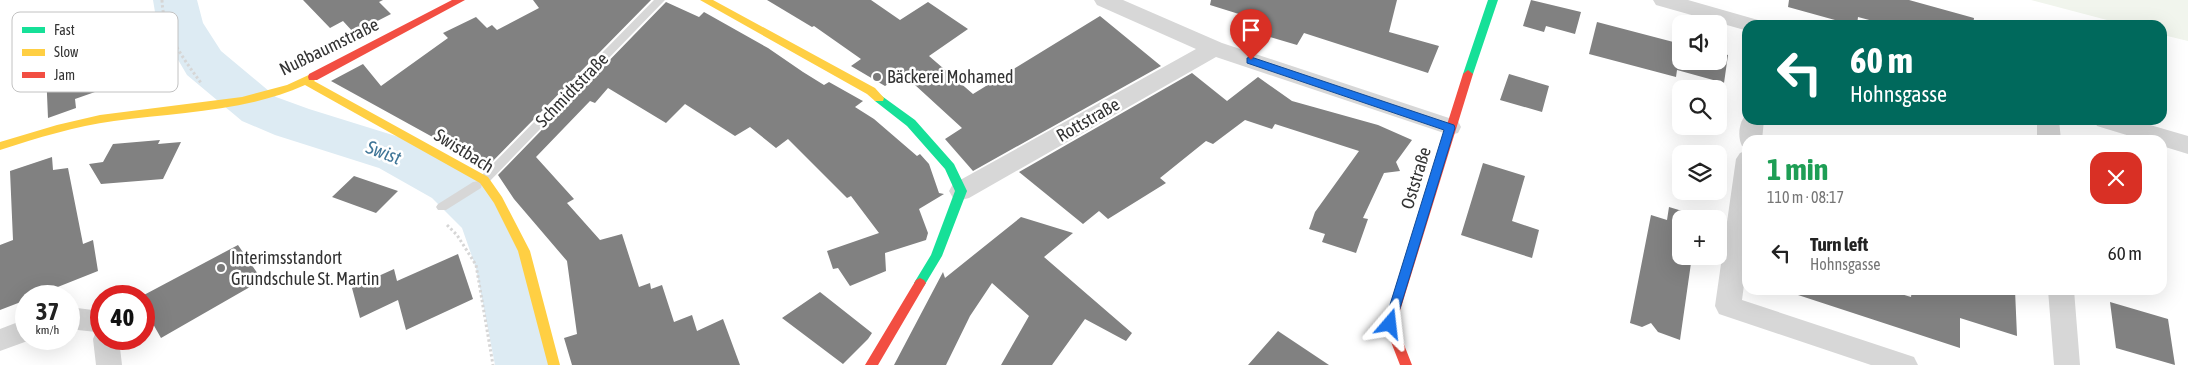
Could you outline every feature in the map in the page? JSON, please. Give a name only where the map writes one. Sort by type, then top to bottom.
[{"type":"street","name":"Nußbaumstraße","points":[[0,146],[52,130],[114,117],[209,107],[271,93],[306,81],[460,0]]},
{"type":"street","points":[[705,0],[871,91],[911,123],[950,167],[961,191],[936,256],[872,365]]},
{"type":"street","points":[[1104,0],[1214,48],[1450,128]]},
{"type":"street","name":"Oststraße","points":[[1406,365],[1390,324],[1450,128],[1493,0]]},
{"type":"street","points":[[1664,0],[1742,22]]},
{"type":"street","name":"Rottstraße","points":[[961,191],[1214,48]]},
{"type":"street","name":"Swistbach","points":[[306,81],[480,183],[498,200],[524,251],[554,365]]},
{"type":"street","points":[[2122,125],[2157,135]]},
{"type":"street","points":[[2167,138],[2188,144]]},
{"type":"street","points":[[1742,203],[1728,306],[1905,365]]},
{"type":"street","points":[[2061,295],[2067,365]]},
{"type":"street","points":[[0,340],[15,334]]},
{"type":"street","points":[[107,350],[109,365]]},
{"type":"lane","name":"Schmidtstraße","points":[[442,207],[480,183],[660,0]]},
{"type":"path","points":[[178,49],[204,87],[209,107]]},
{"type":"path","points":[[444,222],[457,236],[476,265],[493,365]]},
{"type":"shaded area","points":[[2031,0],[2188,0],[2188,41],[2167,36],[2167,20],[2107,20]]},
{"type":"building","points":[[303,0],[383,0],[379,2],[391,14],[354,33],[343,21],[330,28]]},
{"type":"building","points":[[533,0],[651,0],[487,167],[331,81],[363,64],[381,86],[448,38],[443,33],[476,17],[487,28],[492,25],[497,30],[539,8]]},
{"type":"building","points":[[767,0],[871,0],[900,20],[928,2],[968,29],[929,56],[973,94],[1100,16],[1161,66],[973,171],[945,139],[962,128],[903,74],[885,86],[851,66],[861,59],[814,26],[812,27]]},
{"type":"building","points":[[1211,0],[1397,0],[1389,32],[1439,46],[1428,73],[1304,33],[1297,45],[1270,37],[1271,24],[1210,5]]},
{"type":"building","points":[[1531,0],[1581,12],[1575,34],[1546,26],[1544,32],[1523,26]]},
{"type":"building","points":[[1789,0],[1909,0],[1974,18],[1974,20],[1869,20],[1858,17],[1858,20],[1835,20],[1788,7]]},
{"type":"building","points":[[666,2],[699,17],[704,12],[768,48],[824,85],[829,82],[863,101],[855,107],[874,119],[917,156],[920,154],[929,164],[939,193],[944,194],[919,209],[928,233],[926,240],[885,253],[886,271],[850,286],[838,268],[833,269],[827,251],[879,233],[851,196],[847,198],[788,139],[776,148],[750,127],[735,136],[685,104],[666,123],[608,88],[595,103],[590,101],[536,157],[574,199],[567,203],[600,240],[622,234],[639,287],[650,283],[651,289],[662,285],[674,322],[692,315],[697,331],[723,319],[740,365],[572,365],[564,338],[577,334],[567,261],[514,199],[498,175]]},
{"type":"building","points":[[1597,22],[1672,42],[1672,70],[1677,70],[1676,77],[1589,54]]},
{"type":"building","points":[[1677,70],[1726,70],[1724,80],[1713,80]]},
{"type":"building","points":[[1192,73],[1227,101],[1258,77],[1292,101],[1378,125],[1412,140],[1396,162],[1400,171],[1384,173],[1363,218],[1368,219],[1356,253],[1322,242],[1325,234],[1309,229],[1315,212],[1359,151],[1275,124],[1272,129],[1245,120],[1213,144],[1206,141],[1160,178],[1166,183],[1108,219],[1099,211],[1083,224],[1019,172]]},
{"type":"building","points":[[1509,74],[1549,86],[1542,112],[1500,100]]},
{"type":"building","points":[[47,92],[95,92],[75,99],[76,108],[48,118]]},
{"type":"building","points":[[160,140],[158,144],[181,142],[163,179],[101,184],[89,164],[103,162],[113,144]]},
{"type":"building","points":[[52,157],[53,170],[68,168],[83,244],[93,240],[98,271],[63,285],[15,285],[15,304],[0,310],[0,245],[13,240],[10,171]]},
{"type":"building","points":[[1483,163],[1525,176],[1512,221],[1539,230],[1532,258],[1461,235]]},
{"type":"building","points":[[354,176],[398,191],[376,213],[332,197]]},
{"type":"building","points":[[1669,207],[1679,210],[1672,210],[1672,265],[1691,265],[1680,340],[1658,332],[1651,323],[1642,327],[1630,323],[1651,215],[1667,220]]},
{"type":"building","points":[[1021,217],[1073,233],[1044,257],[1132,333],[1126,341],[1085,319],[1052,365],[1001,365],[1029,316],[992,283],[970,316],[946,365],[894,365],[943,272],[945,278]]},
{"type":"building","points":[[238,245],[262,280],[161,338],[155,327],[155,289]]},
{"type":"building","points":[[458,254],[473,299],[406,330],[398,300],[360,318],[352,288],[394,269],[397,281]]},
{"type":"building","points":[[820,292],[872,333],[843,364],[782,318]]},
{"type":"building","points":[[1798,295],[1904,295],[1911,297],[1911,295],[2015,295],[2017,336],[1960,318],[1960,348]]},
{"type":"building","points":[[2110,302],[2168,319],[2175,365],[2116,348]]},
{"type":"building","points":[[1278,331],[1329,365],[1248,365]]},
{"type":"waterway","name":"Swist","points":[[175,0],[178,12]]},
{"type":"waterway","name":"Swist","points":[[178,14],[180,24],[204,63],[259,109],[292,122],[397,155],[450,184],[484,217],[503,268],[524,365]]},
{"type":"traffic: fast","points":[[1468,74],[1493,0]]},
{"type":"traffic: fast","points":[[879,98],[911,123],[950,167],[961,191],[936,256],[920,283]]},
{"type":"traffic: slow","points":[[705,0],[871,91],[879,98]]},
{"type":"traffic: slow","points":[[0,146],[57,129],[100,119],[191,109],[242,101],[290,87],[313,77]]},
{"type":"traffic: slow","points":[[306,81],[484,180],[498,200],[524,251],[554,365]]},
{"type":"traffic: jam","points":[[313,77],[460,0]]},
{"type":"traffic: jam","points":[[1406,365],[1390,324],[1468,74]]},
{"type":"traffic: jam","points":[[871,365],[920,283]]},
{"type":"place","name":"Bäckerei Mohamed","points":[[877,77]]},
{"type":"place","name":"Interimsstandort Grundschule St. Martin","points":[[221,268]]},
{"type":"route","points":[[1251,60],[1450,128],[1390,324]]}]
